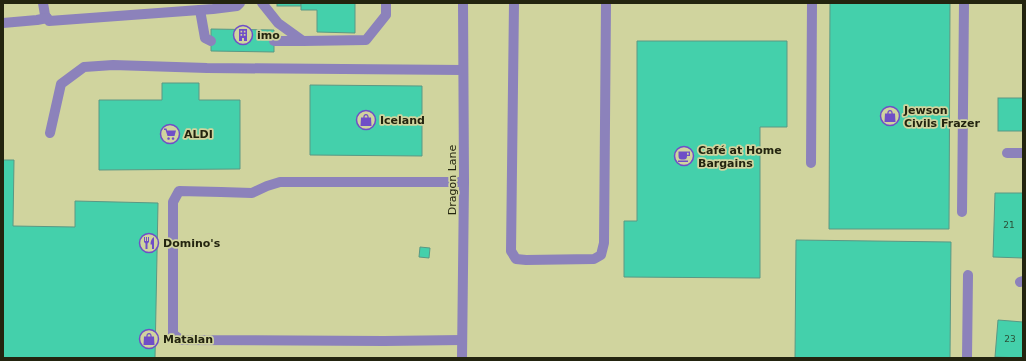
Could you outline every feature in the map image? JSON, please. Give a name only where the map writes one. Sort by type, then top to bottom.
[{"type":"street","points":[[44,3],[45,14],[49,21],[200,10],[212,6],[237,6],[240,3]]},
{"type":"street","points":[[262,3],[278,23],[303,41]]},
{"type":"street","points":[[274,41],[366,40],[386,15],[386,3]]},
{"type":"street","name":"Dragon Lane","points":[[462,358],[464,182],[463,3]]},
{"type":"street","points":[[514,3],[511,251],[516,259],[526,260],[594,259],[601,255],[604,243],[606,3]]},
{"type":"street","points":[[811,163],[812,3]]},
{"type":"street","points":[[962,212],[964,3]]},
{"type":"street","points":[[200,10],[205,38],[211,41]]},
{"type":"street","points":[[3,23],[47,18]]},
{"type":"street","points":[[50,133],[61,84],[84,67],[113,65],[207,68],[464,70]]},
{"type":"street","points":[[1007,153],[1023,154]]},
{"type":"street","points":[[462,340],[181,340],[173,334],[173,202],[180,192],[252,193],[280,182],[464,182]]},
{"type":"street","points":[[967,358],[968,275]]},
{"type":"building","points":[[277,3],[301,3],[301,6],[277,6]]},
{"type":"building","points":[[301,3],[355,3],[355,33],[317,32],[317,10],[301,10]]},
{"type":"building","name":"Jewson Civils Frazer","points":[[830,3],[950,3],[949,229],[829,229]]},
{"type":"building","name":"imo","points":[[211,29],[274,30],[274,52],[211,51]]},
{"type":"building","points":[[637,41],[787,41],[787,127],[760,127],[760,278],[624,277],[624,221],[637,221]]},
{"type":"building","name":"ALDI","points":[[162,83],[199,83],[199,100],[240,100],[240,169],[99,170],[99,100],[162,100]]},
{"type":"building","name":"Iceland","points":[[310,85],[422,86],[422,156],[310,155]]},
{"type":"building","points":[[998,98],[1023,98],[1023,131],[998,131]]},
{"type":"building","points":[[3,160],[14,160],[13,226],[75,227],[75,201],[158,203],[155,358],[3,358]]},
{"type":"building","points":[[995,193],[1023,193],[1023,258],[993,257]]},
{"type":"building","points":[[796,240],[951,242],[950,358],[795,358]]},
{"type":"building","points":[[420,247],[430,248],[429,258],[419,257]]},
{"type":"building","points":[[998,320],[1023,322],[1023,358],[995,357]]},
{"type":"place","name":"imo","points":[[243,35]]},
{"type":"place","name":"Jewson Civils Frazer","points":[[890,116]]},
{"type":"place","name":"Iceland","points":[[366,120]]},
{"type":"place","name":"ALDI","points":[[170,134]]},
{"type":"place","name":"Café at Home Bargains","points":[[684,156]]},
{"type":"place","name":"Domino's","points":[[149,243]]},
{"type":"place","name":"Matalan","points":[[149,339]]}]
